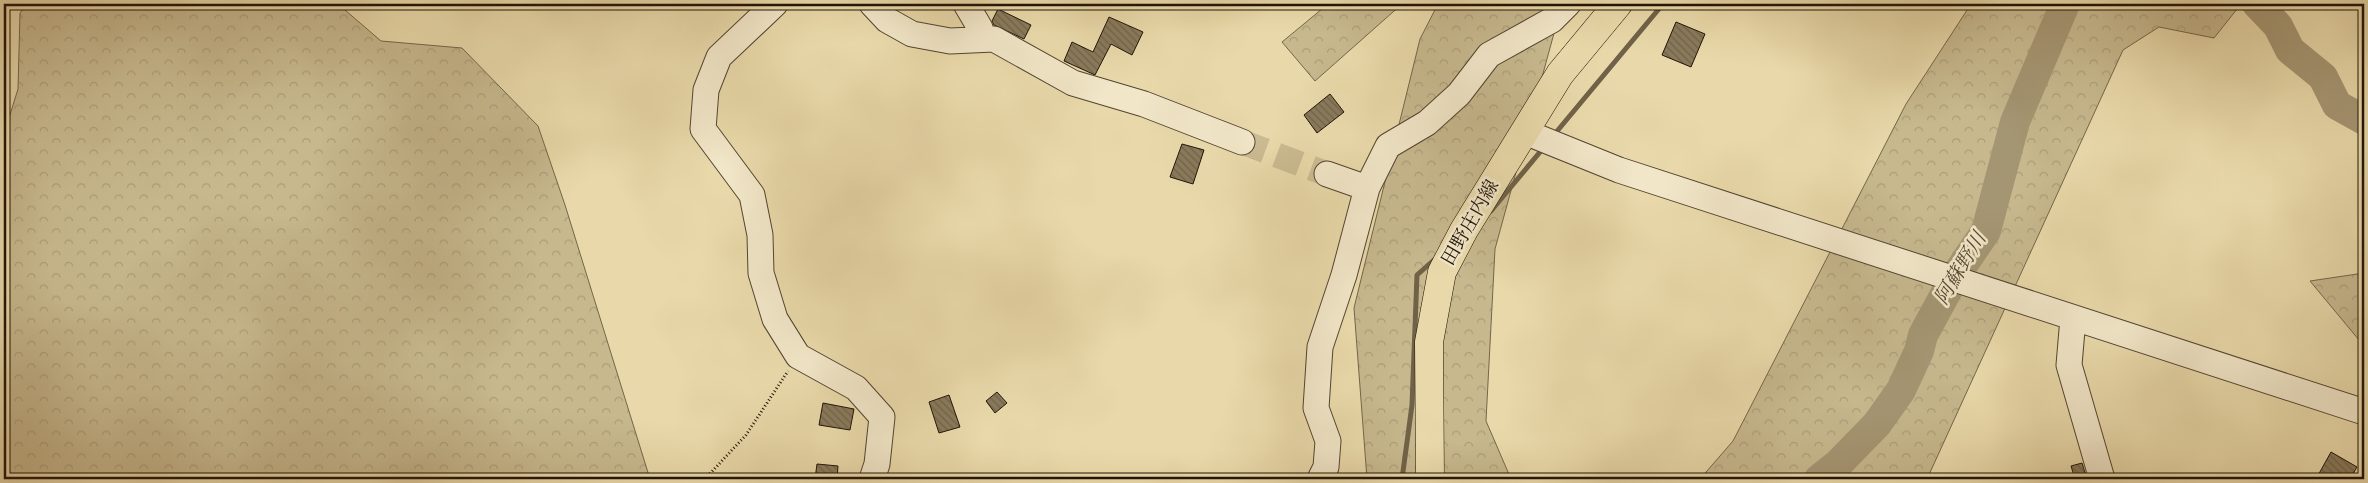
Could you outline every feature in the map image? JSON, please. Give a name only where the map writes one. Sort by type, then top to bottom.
[{"type":"main road","name":"田野庄内線","points":[[1430,479],[1429,342],[1442,272],[1464,230],[1560,74],[1618,4]]},
{"type":"street","points":[[775,4],[719,58],[706,90],[703,129],[752,195],[760,235],[761,273],[776,320],[798,356],[856,388],[882,417],[877,464],[872,479]]},
{"type":"street","points":[[872,4],[887,20],[912,34],[950,40],[994,39],[1002,42],[1035,64],[1073,83],[1144,104],[1242,142]]},
{"type":"street","points":[[966,4],[980,28],[982,39]]},
{"type":"street","points":[[1320,479],[1326,468],[1328,441],[1316,408],[1320,347],[1344,275],[1367,188],[1388,146],[1427,123],[1459,94],[1489,55],[1552,20],[1568,4]]},
{"type":"street","points":[[1525,132],[1620,170],[2364,412]]},
{"type":"street","points":[[1327,174],[1367,188]]},
{"type":"street","points":[[2073,318],[2069,365],[2102,479]]},
{"type":"path","points":[[705,479],[746,435],[798,356]]},
{"type":"green space","points":[[27,4],[338,4],[381,41],[462,48],[538,126],[565,205],[650,479],[4,479],[4,134],[18,89],[20,13]]},
{"type":"green space","points":[[1328,4],[1402,4],[1315,81],[1282,42]]},
{"type":"green space","points":[[1438,4],[1562,4],[1495,249],[1486,421],[1511,479],[1367,479],[1354,308],[1420,39]]},
{"type":"green space","points":[[1971,4],[2241,4],[2214,38],[2159,27],[2123,50],[1927,479],[1700,479],[1733,441],[1906,104]]},
{"type":"green space","points":[[2364,273],[2364,346],[2310,281]]},
{"type":"building","points":[[998,9],[1031,25],[1024,39],[994,25],[992,21]]},
{"type":"building","points":[[1109,17],[1143,32],[1132,55],[1111,44],[1095,75],[1064,61],[1072,42],[1093,52]]},
{"type":"building","points":[[1676,22],[1705,34],[1691,67],[1662,55]]},
{"type":"building","points":[[1330,94],[1344,112],[1317,133],[1304,115]]},
{"type":"building","points":[[1182,144],[1204,150],[1193,184],[1170,177]]},
{"type":"building","points":[[997,392],[1007,403],[995,413],[986,401]]},
{"type":"building","points":[[949,395],[960,427],[939,433],[929,402]]},
{"type":"building","points":[[823,403],[854,409],[850,430],[819,425]]},
{"type":"building","points":[[2331,452],[2357,467],[2350,479],[2316,479]]},
{"type":"building","points":[[2082,463],[2087,479],[2075,479],[2071,466]]},
{"type":"building","points":[[817,464],[838,466],[837,479],[815,479]]},
{"type":"waterway","points":[[1553,136],[1663,4]]},
{"type":"waterway","name":"阿蘇野川","points":[[1819,479],[1838,464],[1877,424],[1901,390],[1919,351],[1923,335],[1954,278],[1986,231],[2015,122],[2065,4]]},
{"type":"waterway","name":"阿蘇野川","points":[[2257,4],[2278,26],[2290,50],[2323,77],[2337,105],[2364,120]]},
{"type":"waterway","points":[[1491,211],[1545,146]]},
{"type":"waterway","points":[[1402,479],[1412,405],[1417,275],[1435,259]]},
{"type":"tunnel","points":[[1242,142],[1327,174]]}]
